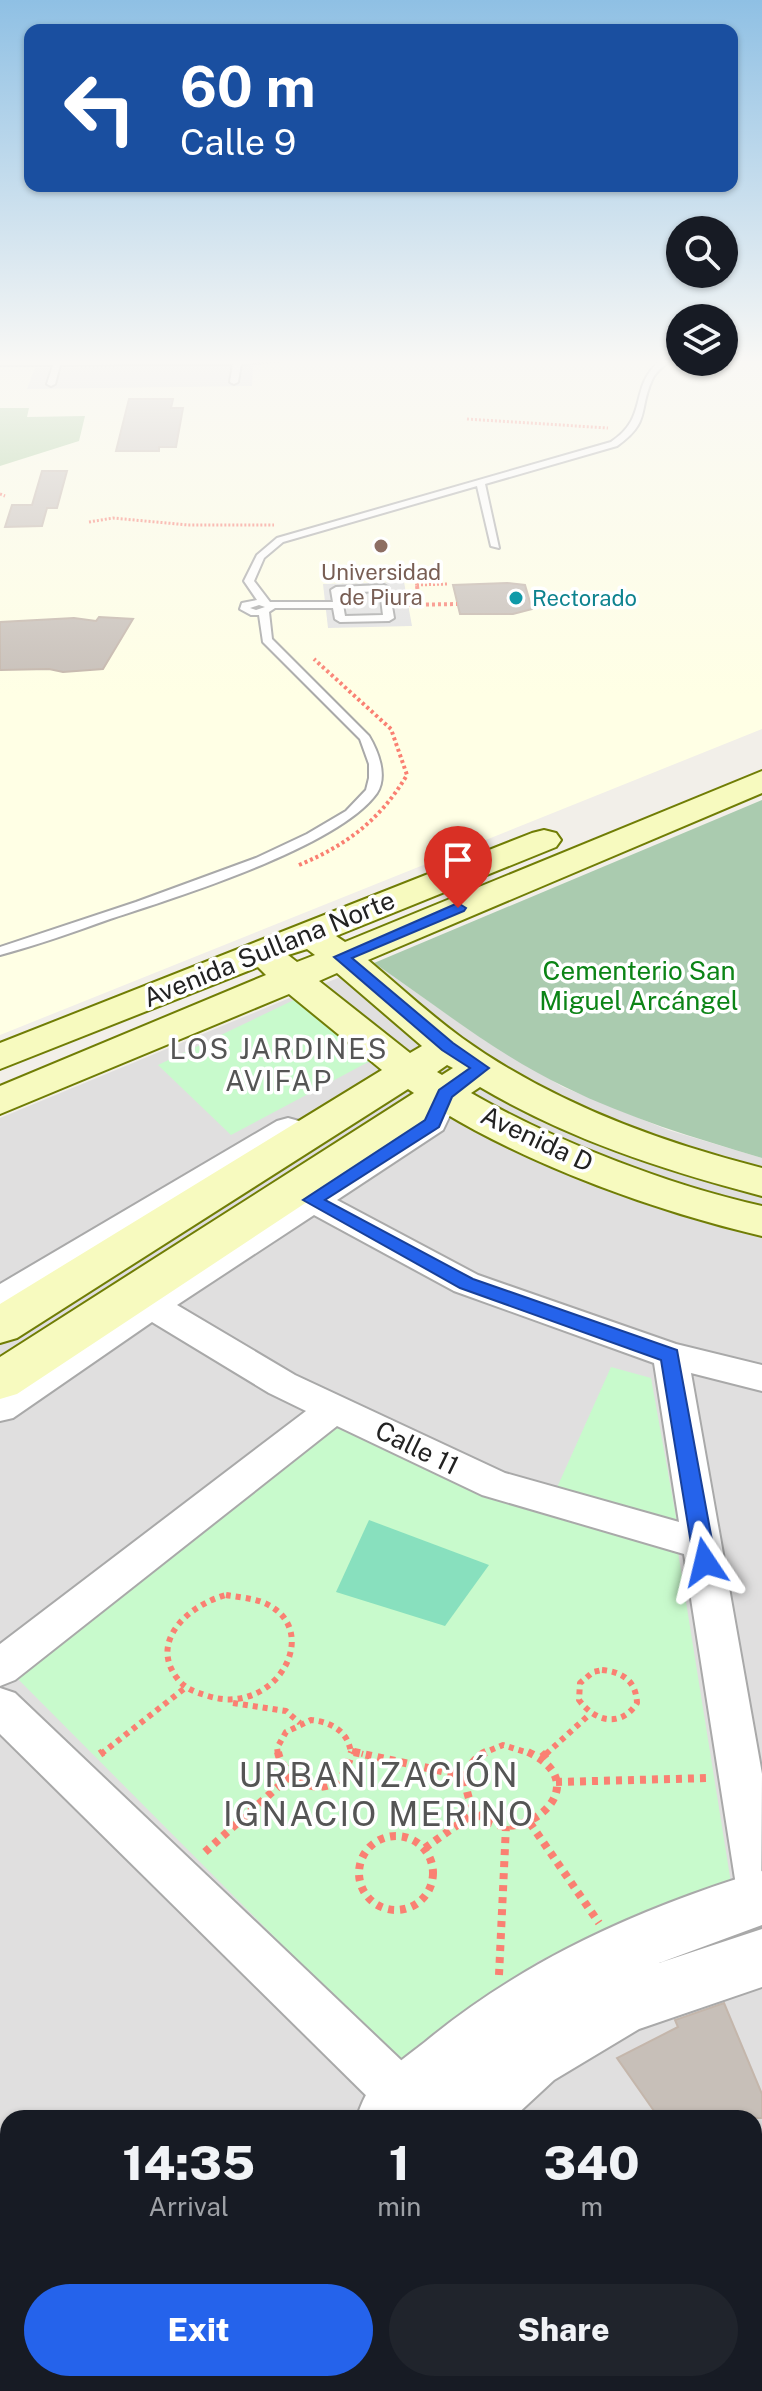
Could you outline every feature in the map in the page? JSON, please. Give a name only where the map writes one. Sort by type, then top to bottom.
[{"type":"main road","name":"Avenida Sullana Norte","points":[[0,1057],[762,754]]},
{"type":"main road","name":"Avenida Sullana Norte","points":[[0,1101],[762,781]]},
{"type":"main road","name":"Avenida D","points":[[309,933],[464,1057],[532,1099],[636,1143],[762,1182]]},
{"type":"main road","name":"Avenida D","points":[[260,952],[427,1083],[569,1157],[735,1215],[762,1221]]},
{"type":"main road","points":[[0,1381],[464,1057]]},
{"type":"main road","points":[[0,1326],[427,1083]]},
{"type":"street","points":[[0,1299],[367,1081],[427,1083],[432,1123],[0,1408]]},
{"type":"street","points":[[312,1200],[466,1283],[670,1355],[762,1378]]},
{"type":"street","name":"Calle 11","points":[[151,1306],[282,1384],[495,1485],[702,1544]]},
{"type":"street","points":[[408,2110],[462,2050],[521,2005],[599,1960],[677,1924],[762,1898],[670,1355]]},
{"type":"street","points":[[0,1668],[334,1409]]},
{"type":"street","points":[[0,1706],[404,2110]]},
{"type":"street","points":[[476,2110],[532,2058],[623,2005],[762,1958]]},
{"type":"lane","points":[[0,951],[278,854],[341,822],[362,804],[373,789],[375,770],[373,754],[365,738],[267,640],[264,627],[268,605],[249,581],[260,557],[270,546],[323,527],[513,473]]},
{"type":"lane","points":[[480,482],[496,546]]},
{"type":"lane","points":[[384,588],[389,618],[340,619],[338,605],[336,590],[384,588]]},
{"type":"lane","points":[[264,627],[247,608],[338,605]]},
{"type":"path","points":[[89,522],[113,518],[188,525],[323,527]]},
{"type":"path","points":[[398,575],[416,578],[420,605]]},
{"type":"path","points":[[417,585],[448,584]]},
{"type":"path","points":[[411,605],[457,604]]},
{"type":"path","points":[[268,605],[287,616],[288,635],[391,729],[407,775],[382,816],[319,857],[294,867]]},
{"type":"path","points":[[224,1702],[245,1700],[265,1691],[281,1678],[291,1662],[294,1644],[290,1627],[280,1612],[265,1602],[247,1596],[226,1595],[207,1600],[190,1610],[177,1623],[169,1640],[168,1657],[173,1674],[185,1688],[203,1698],[224,1702],[286,1711],[300,1723]]},
{"type":"path","points":[[602,1670],[621,1673],[629,1679],[637,1694],[633,1710],[627,1716],[609,1721],[590,1714],[579,1700],[580,1683],[585,1676],[602,1670]]},
{"type":"path","points":[[100,1754],[185,1688]]},
{"type":"path","points":[[542,1757],[590,1714]]},
{"type":"path","points":[[311,1720],[333,1725],[349,1740],[352,1751],[345,1772],[324,1785],[298,1783],[289,1777],[282,1768],[279,1748],[290,1730],[311,1720]]},
{"type":"path","points":[[88,1743],[110,1764]]},
{"type":"path","points":[[517,1745],[542,1757],[555,1782],[550,1806],[530,1823],[506,1826],[477,1811],[469,1800],[465,1776],[478,1754],[490,1747],[517,1745]]},
{"type":"path","points":[[352,1751],[465,1776]]},
{"type":"path","points":[[708,1763],[713,1792]]},
{"type":"path","points":[[205,1852],[289,1777]]},
{"type":"path","points":[[555,1782],[711,1778]]},
{"type":"path","points":[[425,1848],[477,1811]]},
{"type":"path","points":[[530,1823],[602,1927],[589,1934]]},
{"type":"path","points":[[498,1988],[506,1826]]},
{"type":"path","points":[[394,1836],[405,1837],[425,1848],[435,1867],[435,1878],[425,1897],[416,1904],[405,1909],[382,1907],[364,1893],[358,1872],[360,1861],[372,1844],[394,1836]]},
{"type":"path","points":[[195,1843],[216,1864]]},
{"type":"shaded area","name":"Universidad de Piura","points":[[0,473],[762,473],[762,729],[0,1035]]},
{"type":"shaded area","points":[[404,582],[412,626],[328,628],[323,584]]},
{"type":"shaded area","points":[[374,963],[484,1040],[563,1087],[668,1130],[762,1158],[762,2110],[0,2110],[0,1118]]},
{"type":"green space","name":"Cementerio San Miguel Arcángel","points":[[762,800],[762,1158],[637,1118],[565,1087],[491,1045],[374,963]]},
{"type":"green space","points":[[296,999],[372,1060],[231,1135],[158,1065]]},
{"type":"green space","points":[[611,1367],[651,1378],[678,1528],[555,1492]]},
{"type":"green space","points":[[335,1427],[469,1486],[678,1552],[731,1883],[538,1961],[408,2071],[14,1675]]},
{"type":"green space","points":[[369,1520],[489,1565],[445,1626],[336,1592]]},
{"type":"building","points":[[42,473],[67,473],[57,508],[47,508],[42,526],[5,527],[12,505],[32,505]]},
{"type":"building","name":"Rectorado","points":[[453,585],[525,585],[532,609],[513,614],[460,614]]},
{"type":"building","points":[[99,617],[133,619],[103,669],[63,672],[49,669],[0,670],[0,622],[74,618],[96,621]]},
{"type":"building","points":[[724,2003],[762,2094],[762,2110],[653,2110],[617,2058],[678,2027],[675,2020]]},
{"type":"place","name":"Universidad de Piura","points":[[381,546]]},
{"type":"place","name":"Rectorado","points":[[516,598]]},
{"type":"district","name":"LOS JARDINES AVIFAP","points":[[279,1065]]},
{"type":"district","name":"URBANIZACIÓN IGNACIO MERINO","points":[[379,1794]]},
{"type":"route","points":[[458,908],[341,957],[448,1047],[481,1068],[445,1094],[432,1123],[312,1200],[466,1283],[670,1355],[705,1562]]}]
